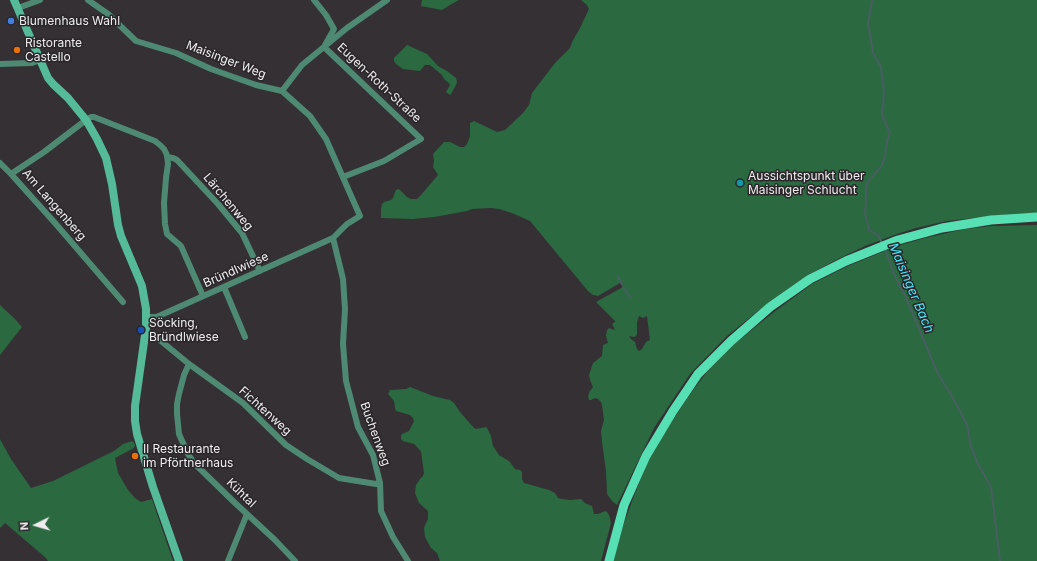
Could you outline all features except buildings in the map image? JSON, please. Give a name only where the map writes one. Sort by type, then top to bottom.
[{"type":"main road","points":[[609,561],[624,504],[646,456],[673,410],[698,374],[731,341],[770,307],[810,279],[846,261],[898,240],[942,228],[991,220],[1037,218]]},
{"type":"street","points":[[14,0],[48,78],[68,98],[86,120],[106,158],[112,184],[118,225],[121,236],[142,286],[145,304],[145,335],[134,421],[142,451],[179,561]]},
{"type":"street","points":[[18,8],[40,0]]},
{"type":"street","name":"Maisinger Weg","points":[[88,0],[108,14],[136,41],[176,53],[211,69],[256,85],[282,91],[310,116],[326,139],[360,216],[347,224],[333,238]]},
{"type":"street","name":"Eugen-Roth-Straße","points":[[314,0],[326,15],[334,29],[324,47],[421,139],[384,161],[343,177]]},
{"type":"street","points":[[282,91],[302,65],[347,28],[387,0]]},
{"type":"street","points":[[0,64],[40,60]]},
{"type":"street","points":[[86,120],[90,117],[94,117],[155,141],[164,149],[168,164],[164,203],[167,234],[181,246],[203,296]]},
{"type":"street","name":"Am Langenberg","points":[[86,120],[44,152],[11,174],[123,302]]},
{"type":"street","name":"Lärchenweg","points":[[167,157],[177,160],[221,207],[242,233],[260,271]]},
{"type":"street","points":[[0,163],[11,174]]},
{"type":"street","name":"Bründlwiese","points":[[146,318],[161,315],[333,238]]},
{"type":"street","name":"Buchenweg","points":[[333,238],[343,279],[346,381],[358,427],[373,455],[380,483],[381,511],[393,537],[408,561]]},
{"type":"street","points":[[224,287],[245,337]]},
{"type":"street","name":"Fichtenweg","points":[[145,335],[151,335],[161,341],[189,364],[243,403],[286,445],[307,459],[339,478],[376,484],[380,483]]},
{"type":"street","name":"Kühtal","points":[[189,364],[184,375],[177,404],[179,434],[188,454],[194,463],[295,561]]},
{"type":"street","points":[[228,561],[247,514]]},
{"type":"green space","points":[[422,0],[459,0],[442,10],[421,6]]},
{"type":"green space","points":[[581,0],[1037,0],[1037,213],[1011,214],[947,221],[916,228],[865,246],[808,275],[768,303],[727,336],[690,374],[654,428],[617,505],[607,494],[601,431],[604,420],[602,405],[598,399],[595,398],[589,400],[588,396],[593,387],[589,375],[593,363],[602,356],[603,345],[608,343],[606,336],[607,330],[609,328],[615,330],[612,324],[615,321],[596,302],[623,287],[620,283],[598,296],[593,295],[588,291],[530,221],[499,209],[472,209],[434,217],[413,219],[381,218],[382,204],[393,198],[396,190],[400,190],[411,199],[417,199],[438,175],[433,167],[433,154],[444,142],[450,142],[460,147],[464,147],[470,136],[470,123],[474,121],[497,132],[505,130],[523,113],[529,105],[532,93],[555,63],[570,48],[589,9]],"holes":[[[639,316],[643,318],[647,316],[650,340],[646,342],[639,351],[635,342],[629,336],[636,336]]]},
{"type":"green space","points":[[407,45],[427,54],[438,66],[456,78],[456,85],[450,95],[446,92],[450,85],[449,83],[430,65],[425,65],[420,71],[403,69],[396,64],[394,58]]},
{"type":"green space","points":[[1037,225],[1037,561],[613,561],[623,526],[652,452],[688,397],[706,373],[733,345],[774,312],[812,284],[848,266],[897,246],[965,229],[991,226]]},
{"type":"green space","points":[[0,305],[22,327],[0,355]]},
{"type":"green space","points":[[410,387],[433,396],[450,400],[474,428],[486,427],[491,436],[493,446],[499,455],[509,461],[515,469],[522,472],[522,479],[524,483],[549,490],[555,493],[558,498],[570,500],[581,499],[585,503],[592,506],[594,514],[605,511],[607,512],[611,523],[601,561],[440,561],[437,553],[431,548],[425,537],[424,528],[428,519],[428,511],[419,503],[415,493],[416,485],[424,473],[421,452],[414,444],[401,439],[402,434],[409,431],[414,421],[410,415],[396,411],[394,401],[388,394],[390,390],[406,389]]},
{"type":"green space","points":[[0,439],[11,459],[31,488],[53,481],[114,451],[123,444],[133,441],[135,445],[134,448],[115,458],[118,473],[128,490],[135,498],[141,502],[152,499],[173,561],[48,561],[5,523],[0,528]]},
{"type":"waterway","name":"Maisinger Bach","points":[[872,0],[868,23],[873,53],[881,67],[884,93],[882,115],[890,133],[887,141],[885,157],[881,167],[866,186],[865,213],[869,230],[878,235],[882,243]]},
{"type":"waterway","name":"Maisinger Bach","points":[[885,249],[893,272],[906,298],[938,374],[967,425],[971,447],[978,464],[991,487],[1000,561]]},
{"type":"waterway","points":[[618,277],[622,284]]},
{"type":"waterway","points":[[623,287],[630,297]]},
{"type":"place","name":"Blumenhaus Wahl","points":[[11,21]]},
{"type":"place","name":"Ristorante Castello","points":[[17,50]]},
{"type":"place","name":"Aussichtspunkt über Maisinger Schlucht","points":[[740,183]]},
{"type":"place","name":"Söcking, Bründlwiese","points":[[141,330]]},
{"type":"place","name":"Il Restaurante im Pförtnerhaus","points":[[135,456]]}]
